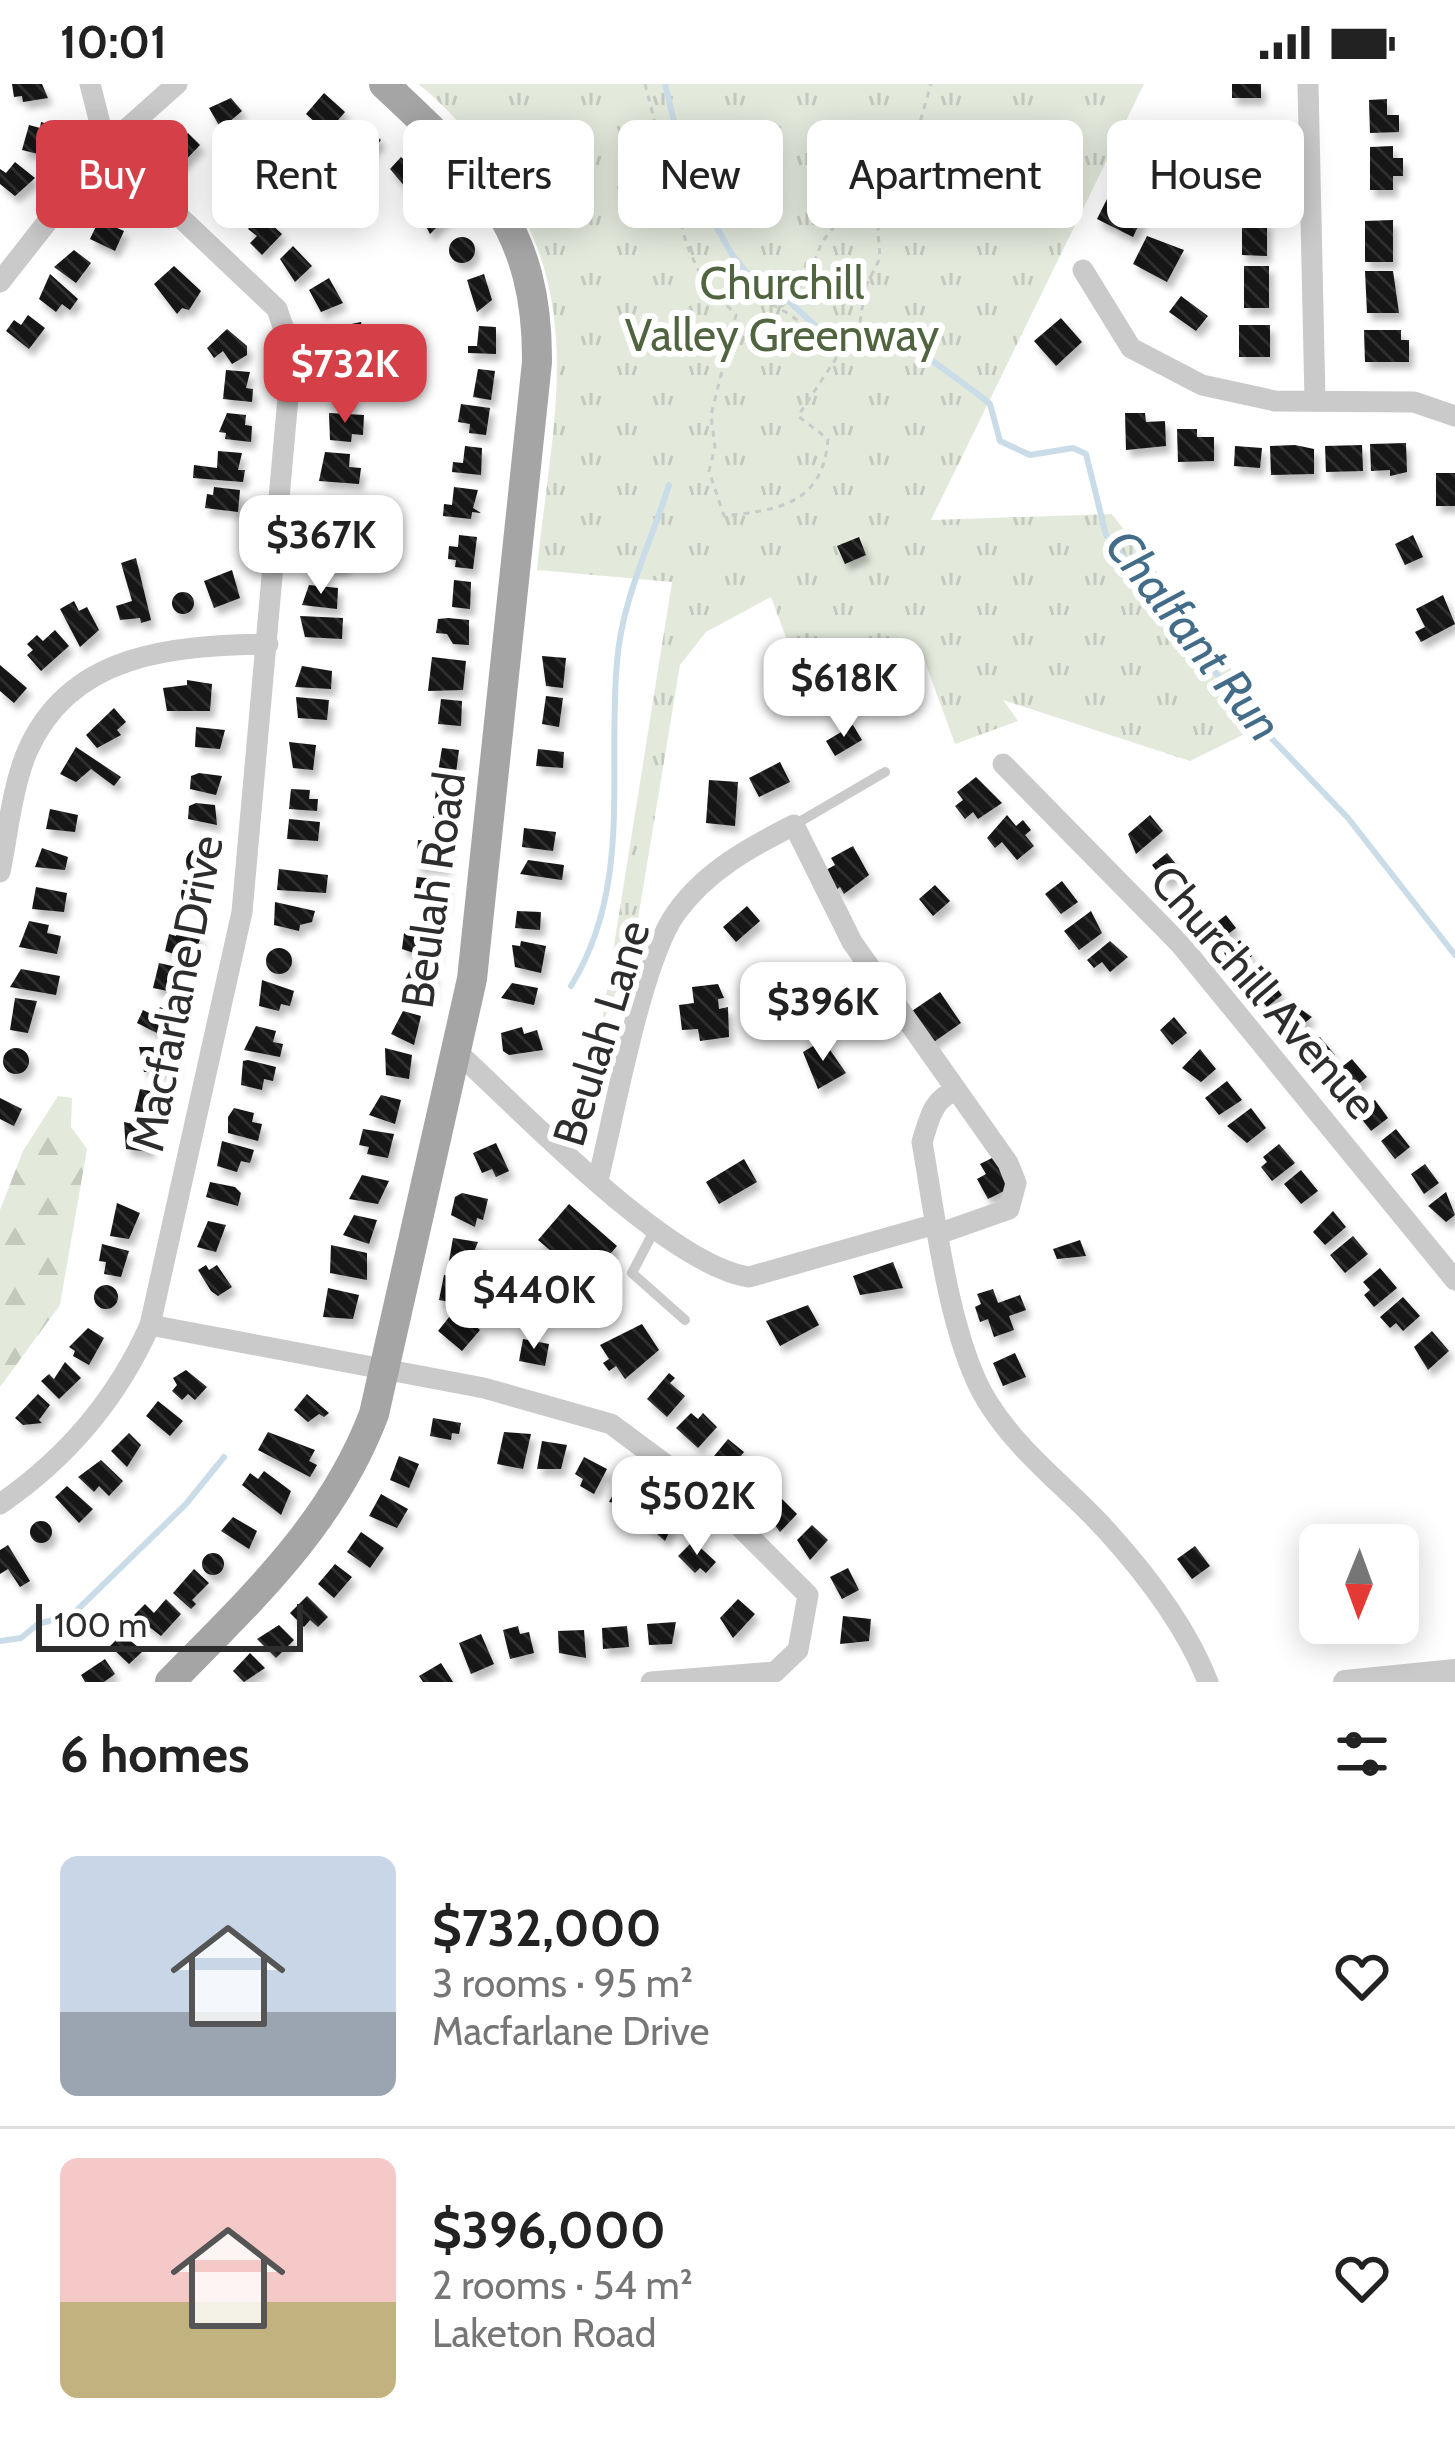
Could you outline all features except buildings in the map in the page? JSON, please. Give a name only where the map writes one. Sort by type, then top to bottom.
[{"type":"main road","name":"Beulah Road","points":[[170,1682],[271,1579],[324,1515],[358,1456],[385,1368],[455,1050],[485,884],[538,362],[538,314],[517,243],[483,184],[447,139],[384,84]]},
{"type":"street","points":[[90,84],[99,120]]},
{"type":"street","points":[[136,120],[177,84]]},
{"type":"street","points":[[1308,84],[1315,400]]},
{"type":"street","name":"Macfarlane Drive","points":[[0,1504],[93,1423],[126,1378],[150,1325],[242,912],[292,353],[277,309],[188,224]]},
{"type":"street","points":[[0,283],[43,228]]},
{"type":"street","points":[[1083,270],[1131,348],[1148,361],[1245,398],[1414,402],[1455,416]]},
{"type":"street","points":[[0,872],[27,752],[67,697],[90,676],[177,646],[268,644]]},
{"type":"street","name":"Churchill Avenue","points":[[1003,764],[1181,945],[1455,1280]]},
{"type":"street","points":[[455,1050],[598,1180],[695,1256],[728,1274],[749,1276],[1009,1209],[1016,1183],[852,942],[794,825]]},
{"type":"street","name":"Beulah Lane","points":[[598,1180],[637,1024],[675,914],[735,854],[794,825]]},
{"type":"street","points":[[956,1091],[943,1095],[933,1108],[922,1142],[968,1360],[986,1400],[1049,1479],[1105,1529],[1191,1638],[1208,1682]]},
{"type":"street","points":[[150,1325],[548,1403],[611,1424],[712,1499],[808,1595],[798,1649],[775,1672],[651,1682]]},
{"type":"street","points":[[1345,1682],[1455,1671]]},
{"type":"lane","points":[[794,825],[885,772]]},
{"type":"lane","points":[[656,1226],[632,1273],[685,1320]]},
{"type":"path","points":[[645,84],[687,246],[703,280],[736,315],[736,332],[711,416],[715,447],[709,471],[724,516],[792,504],[826,469],[828,439],[798,416],[853,340],[865,288],[880,258],[879,228]]},
{"type":"path","points":[[921,120],[931,84]]},
{"type":"path","points":[[782,304],[799,290],[806,262],[815,260],[836,228]]},
{"type":"path","points":[[723,298],[745,295],[782,304],[843,355]]},
{"type":"green space","name":"Churchill Valley Greenway","points":[[418,84],[1144,84],[1126,120],[1107,120],[1107,160],[1083,209],[1083,120],[807,120],[807,228],[1074,228],[931,520],[1112,514],[1271,721],[1190,761],[1003,700],[1018,721],[955,744],[924,659],[810,702],[771,597],[706,632],[680,665],[632,955],[601,1027],[672,582],[537,570],[557,360],[553,311],[528,228],[594,228],[594,120],[456,120]]},
{"type":"green space","points":[[58,1096],[72,1098],[71,1127],[87,1149],[60,1305],[0,1387],[0,1210],[23,1151]]},
{"type":"waterway","name":"Chalfant Run","points":[[665,84],[686,171],[731,253],[757,286],[783,296],[822,332],[853,350],[893,335],[899,338],[990,404],[1000,441],[1030,455],[1073,448],[1086,454],[1106,535],[1251,717],[1348,818],[1455,955]]},
{"type":"waterway","points":[[571,986],[590,948],[610,868],[620,639],[669,485]]},
{"type":"waterway","points":[[0,1641],[21,1638],[38,1624],[72,1615],[186,1504],[224,1457]]}]
